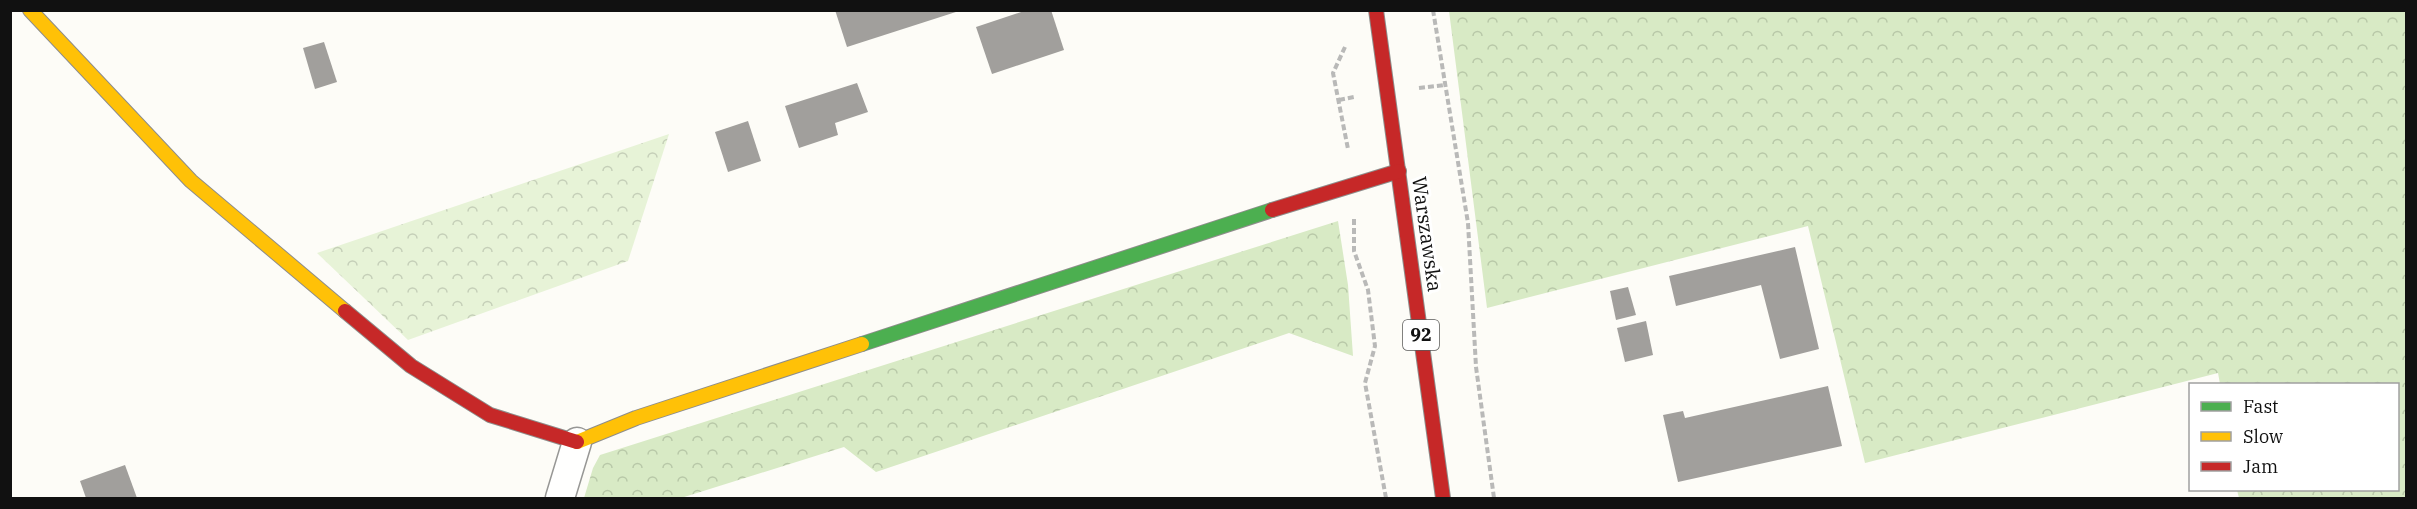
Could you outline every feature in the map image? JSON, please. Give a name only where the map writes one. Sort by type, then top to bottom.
[{"type":"street","points":[[30,10],[191,181],[411,366],[490,415],[577,442],[636,418],[1354,183],[1399,171]]},
{"type":"street","name":"Warszawska","points":[[1376,10],[1443,498]]},
{"type":"street","points":[[560,498],[577,442]]},
{"type":"path","points":[[1433,10],[1468,223],[1476,367],[1494,498]]},
{"type":"path","points":[[1344,40],[1345,50],[1333,73],[1354,183],[1354,251],[1368,290],[1375,346],[1365,383],[1386,498]]},
{"type":"path","points":[[1413,89],[1445,85]]},
{"type":"path","points":[[1339,100],[1361,96]]},
{"type":"green space","points":[[1449,11],[2406,11],[2406,498],[2239,498],[2237,491],[2399,491],[2399,383],[2220,383],[2218,373],[1865,463],[1808,226],[1487,308]]},
{"type":"green space","points":[[669,134],[628,261],[408,340],[317,253]]},
{"type":"green space","points":[[1338,221],[1348,285],[1353,356],[1289,333],[876,472],[844,447],[681,498],[584,498],[593,468],[600,455]]},
{"type":"building","points":[[835,10],[959,10],[959,11],[847,47]]},
{"type":"building","points":[[1027,10],[1051,10],[1064,50],[992,74],[976,27]]},
{"type":"building","points":[[324,42],[337,82],[315,89],[303,48]]},
{"type":"building","points":[[857,83],[868,112],[835,123],[838,135],[799,148],[785,106]]},
{"type":"building","points":[[748,121],[761,161],[728,172],[715,132]]},
{"type":"building","points":[[1795,247],[1819,349],[1780,359],[1761,285],[1676,306],[1669,276]]},
{"type":"building","points":[[1628,287],[1636,315],[1616,320],[1610,291]]},
{"type":"building","points":[[1646,321],[1653,355],[1625,362],[1617,328]]},
{"type":"building","points":[[1828,386],[1842,446],[1678,482],[1663,415],[1683,411],[1685,418]]},
{"type":"building","points":[[125,465],[137,498],[86,498],[80,481]]},
{"type":"traffic: fast","points":[[862,344],[1272,210]]},
{"type":"traffic: slow","points":[[30,10],[191,181],[345,311]]},
{"type":"traffic: slow","points":[[577,442],[636,418],[862,344]]},
{"type":"traffic: jam","points":[[1376,10],[1443,498]]},
{"type":"traffic: jam","points":[[1272,210],[1399,171]]},
{"type":"traffic: jam","points":[[345,311],[411,366],[490,415],[577,442]]}]
